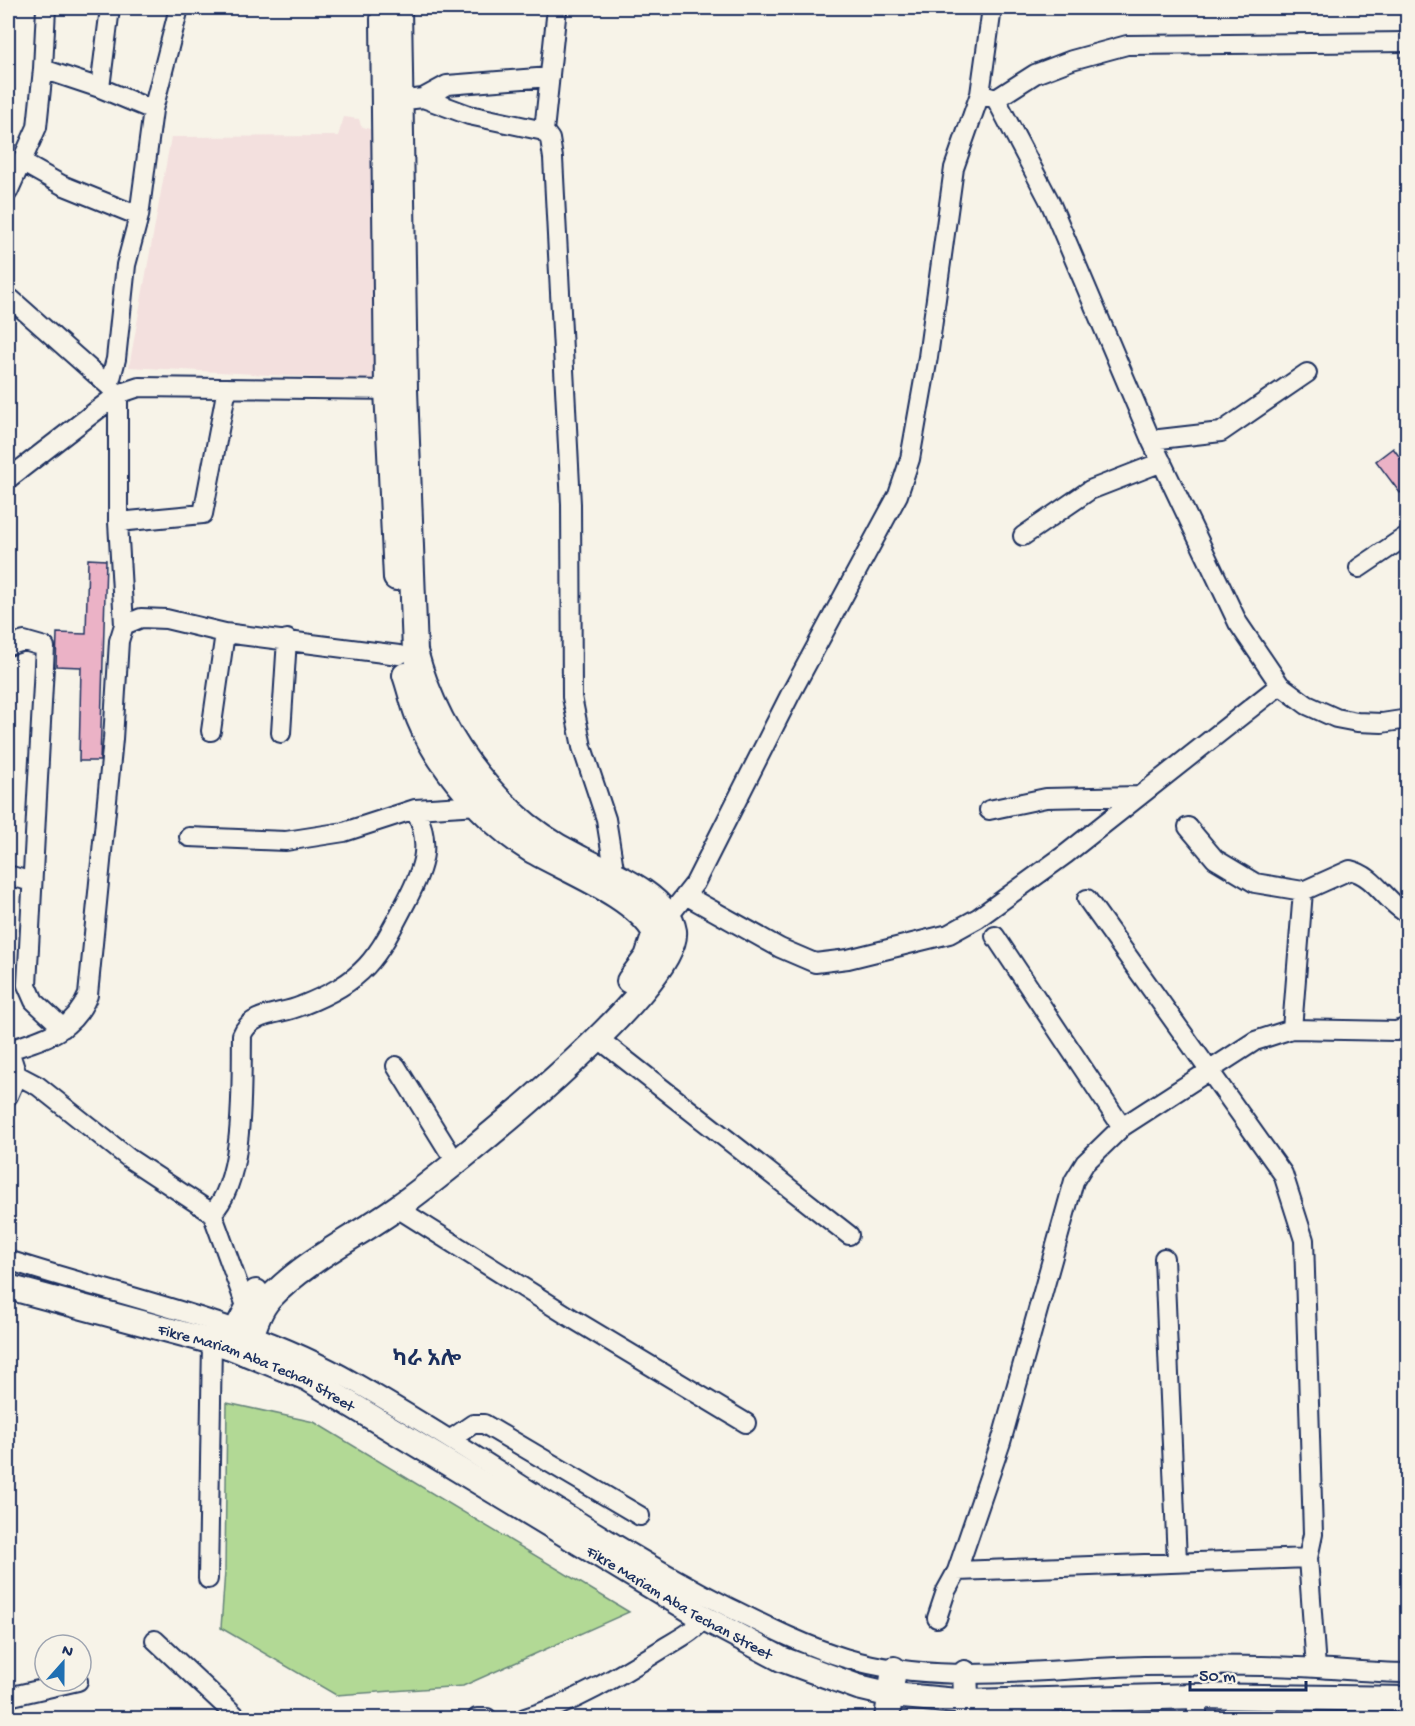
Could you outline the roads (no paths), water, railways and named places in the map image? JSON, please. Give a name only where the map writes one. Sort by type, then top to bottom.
[{"type":"main road","points":[[383,8],[403,100]]},
{"type":"main road","points":[[235,1341],[268,1300],[285,1285],[312,1263],[397,1208],[460,1161],[599,1039],[644,986],[673,946],[674,931],[648,919],[626,902],[529,849],[503,829],[479,805],[439,756],[419,719],[399,656],[396,390],[403,100],[399,8]]},
{"type":"main road","points":[[235,1341],[246,1306],[272,1276],[384,1199],[448,1150],[587,1030],[610,1006],[646,957],[662,925],[659,905],[636,886],[574,855],[515,815],[471,768],[454,746],[424,684],[415,651],[396,390]]},
{"type":"main road","name":"Fikre Mariam Aba Techan Street","points":[[8,1287],[235,1341],[307,1378],[704,1618],[781,1659],[858,1687],[967,1710],[1197,1708],[1407,1700]]},
{"type":"main road","points":[[887,1719],[894,1669]]},
{"type":"main road","points":[[965,1673],[967,1710]]},
{"type":"street","points":[[8,192],[23,163],[37,127],[46,8]]},
{"type":"street","points":[[100,88],[110,8]]},
{"type":"street","points":[[8,1096],[17,1076],[8,1050],[43,1039],[74,1021],[88,995],[113,739],[119,641],[124,626],[114,390],[116,358],[126,265],[139,216],[153,110],[179,8]]},
{"type":"street","points":[[544,131],[557,8]]},
{"type":"street","points":[[662,925],[687,896],[790,695],[898,495],[910,459],[924,380],[954,168],[988,97],[992,8]]},
{"type":"street","points":[[988,97],[1035,74],[1072,60],[1127,45],[1407,42]]},
{"type":"street","points":[[43,69],[100,88],[153,110]]},
{"type":"street","points":[[403,100],[447,85],[550,77]]},
{"type":"street","points":[[988,97],[1050,202],[1151,440],[1238,624],[1280,685],[1307,705],[1336,718],[1365,723],[1406,721]]},
{"type":"street","points":[[403,100],[544,131],[550,139],[553,158],[571,504],[572,698],[582,747],[606,819],[615,875]]},
{"type":"street","points":[[23,163],[62,185],[139,216]]},
{"type":"street","points":[[11,299],[114,390]]},
{"type":"street","points":[[1151,440],[1221,432],[1308,373]]},
{"type":"street","points":[[8,479],[114,390],[139,387],[396,390]]},
{"type":"street","points":[[118,522],[203,514],[227,388]]},
{"type":"street","points":[[1023,536],[1090,490],[1162,462]]},
{"type":"street","points":[[1359,568],[1407,535]]},
{"type":"street","points":[[124,626],[141,618],[149,618],[225,633],[287,639],[399,656]]},
{"type":"street","points":[[211,731],[225,633]]},
{"type":"street","points":[[281,733],[287,639]]},
{"type":"street","points":[[8,646],[24,641],[45,647],[27,985],[34,1001],[63,1028]]},
{"type":"street","points":[[687,896],[780,948],[815,963],[906,947],[949,934],[978,918],[1280,685]]},
{"type":"street","points":[[989,810],[1046,798],[1139,796]]},
{"type":"street","points":[[189,837],[286,841],[344,832],[415,809],[479,805]]},
{"type":"street","points":[[212,1213],[221,1205],[228,1189],[237,1148],[243,1035],[246,1027],[251,1020],[298,1008],[323,997],[368,967],[382,948],[404,906],[425,858],[424,832],[415,809]]},
{"type":"street","points":[[1188,827],[1215,859],[1255,883],[1303,891],[1350,870],[1361,872],[1370,878],[1398,909],[1407,914]]},
{"type":"street","points":[[8,875],[32,882]]},
{"type":"street","points":[[1292,1029],[1303,891]]},
{"type":"street","points":[[1087,899],[1211,1069],[1283,1174],[1304,1240],[1313,1534],[1308,1558],[1316,1668]]},
{"type":"street","points":[[995,936],[1122,1127]]},
{"type":"street","points":[[937,1618],[946,1591],[957,1571],[1001,1442],[1074,1181],[1085,1163],[1122,1127],[1255,1041],[1292,1029],[1396,1031],[1407,1027]]},
{"type":"street","points":[[599,1039],[849,1235]]},
{"type":"street","points":[[396,1066],[448,1150]]},
{"type":"street","points":[[17,1076],[38,1086],[122,1154],[212,1213],[246,1306]]},
{"type":"street","points":[[397,1208],[573,1319],[746,1423]]},
{"type":"street","points":[[1164,1258],[1177,1561]]},
{"type":"street","points":[[8,1260],[351,1380],[451,1439],[675,1580],[784,1634],[843,1658],[894,1669],[965,1673],[1146,1666],[1316,1668],[1407,1673]]},
{"type":"street","points":[[208,1579],[235,1341]]},
{"type":"street","points":[[451,1439],[472,1424],[484,1424],[640,1516]]},
{"type":"street","points":[[957,1571],[1177,1561],[1308,1558]]},
{"type":"street","points":[[525,1719],[557,1708],[607,1682],[686,1634],[704,1618]]},
{"type":"street","points":[[155,1640],[238,1719]]},
{"type":"street","points":[[8,1697],[33,1691]]},
{"type":"street","points":[[477,1718],[487,1719]]},
{"type":"district","name":"ካራ አሎ","points":[[427,1357]]}]
